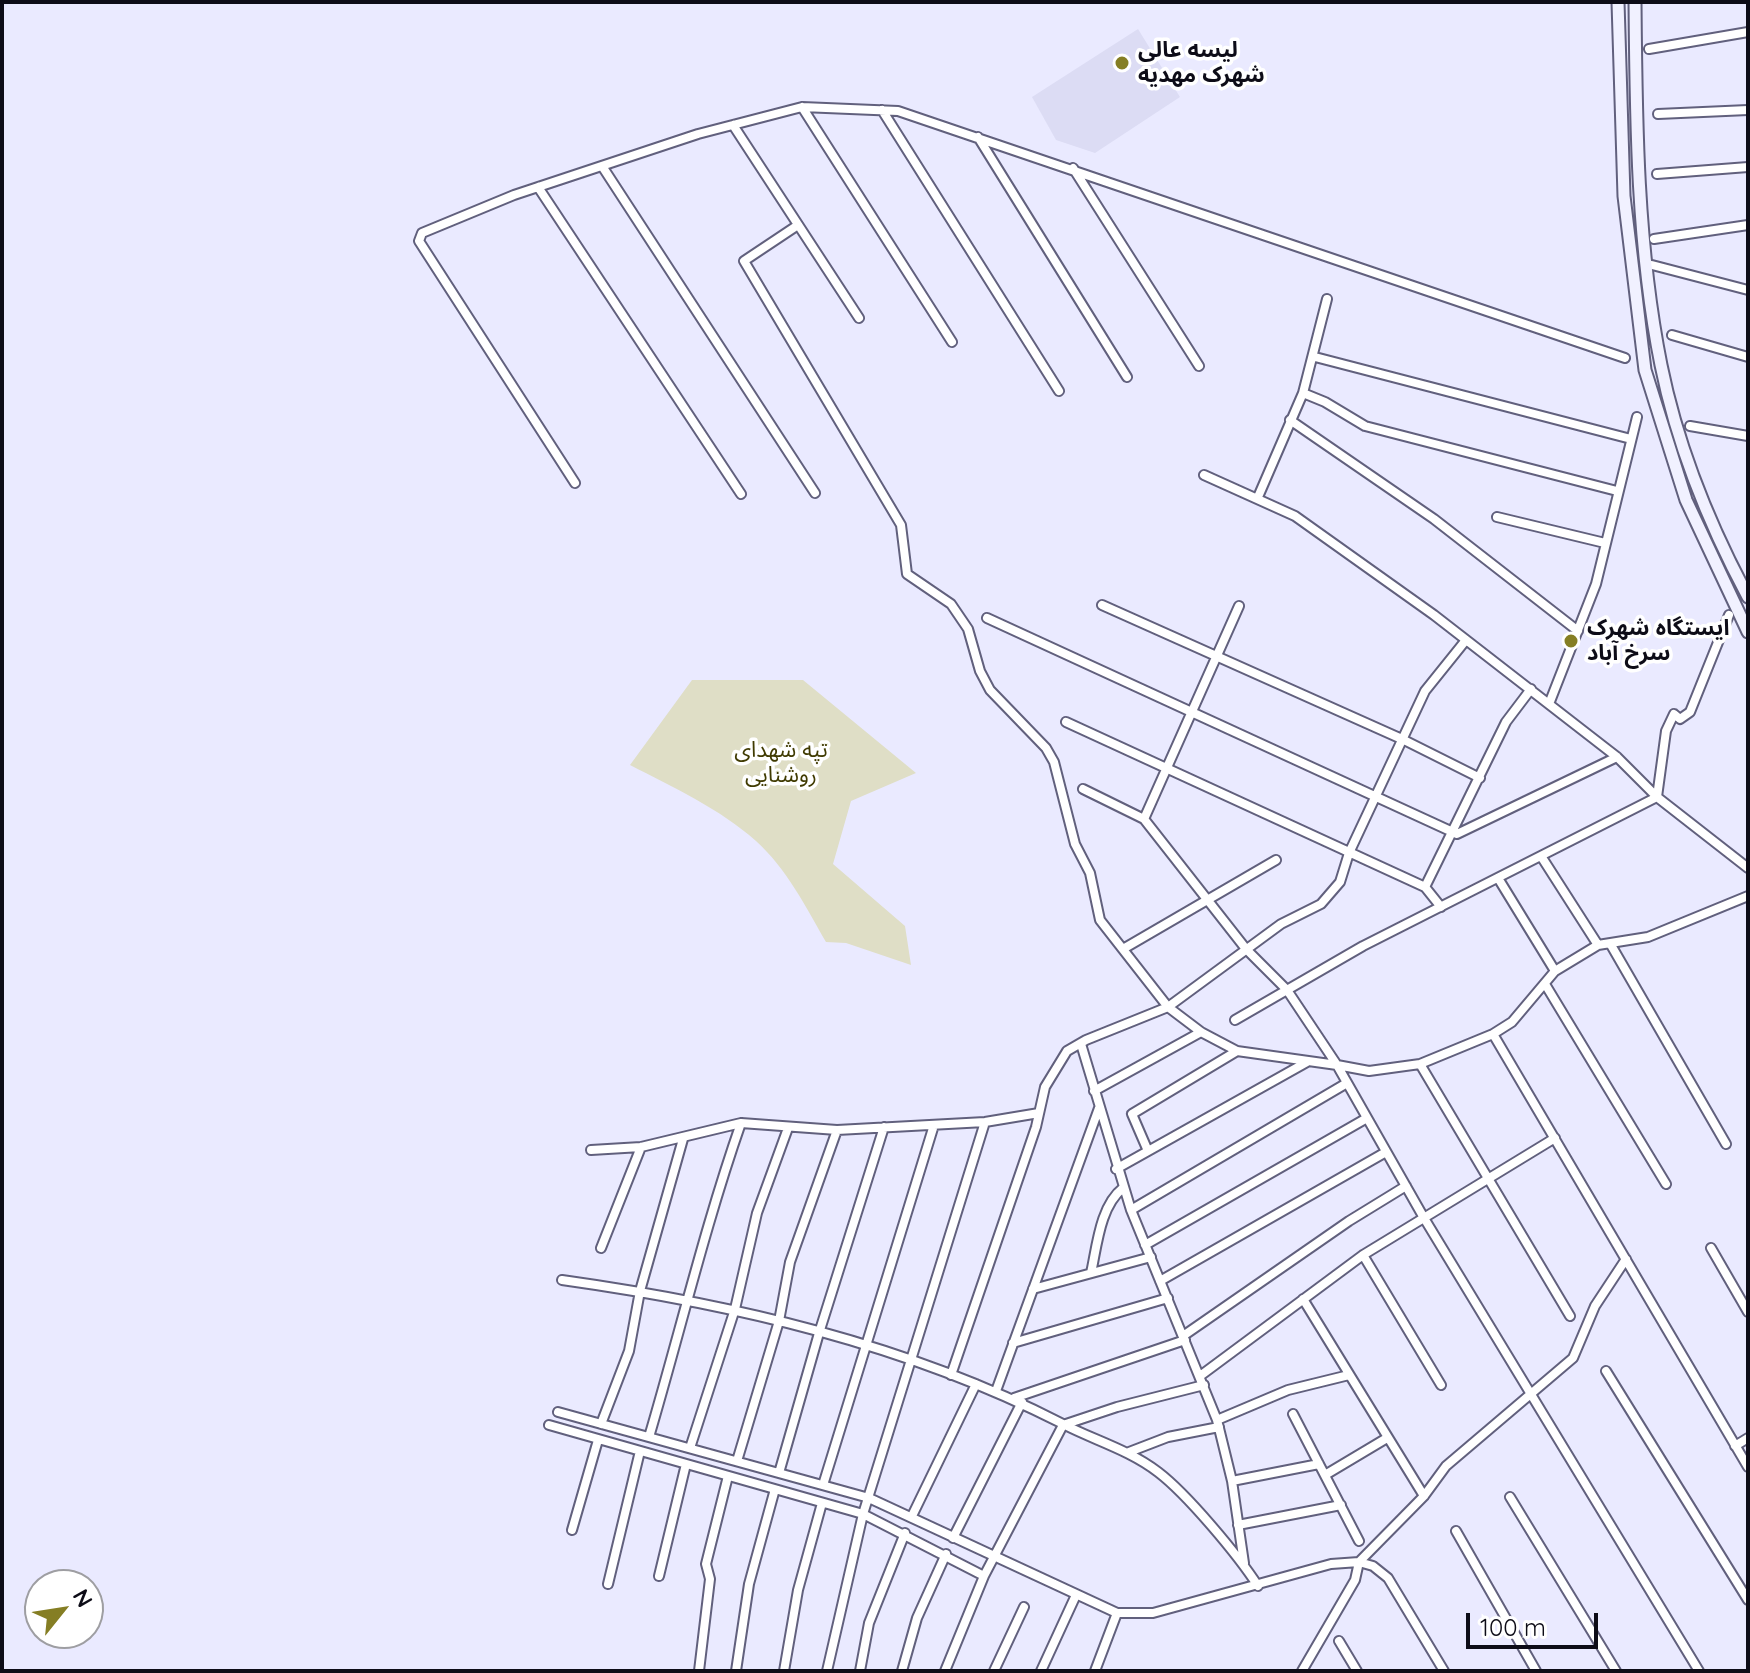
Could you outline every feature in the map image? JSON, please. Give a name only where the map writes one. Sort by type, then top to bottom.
[{"type":"main road","points":[[1618,2],[1624,196],[1645,370],[1686,500],[1748,632]]},
{"type":"main road","points":[[1635,2],[1641,195],[1661,366],[1701,494],[1748,597]]},
{"type":"street","points":[[1649,49],[1748,32]]},
{"type":"street","points":[[802,107],[952,342]]},
{"type":"street","points":[[575,483],[419,241],[422,233],[538,187],[733,125],[802,107],[898,111],[1625,358]]},
{"type":"street","points":[[882,110],[1059,391]]},
{"type":"street","points":[[1658,114],[1748,110]]},
{"type":"street","points":[[733,125],[859,318]]},
{"type":"street","points":[[978,137],[1127,377]]},
{"type":"street","points":[[602,166],[815,493]]},
{"type":"street","points":[[1657,174],[1748,167]]},
{"type":"street","points":[[1073,168],[1199,366]]},
{"type":"street","points":[[538,187],[741,494]]},
{"type":"street","points":[[798,225],[744,261],[901,525],[907,574],[951,604],[968,629],[980,671],[990,690],[1046,748],[1054,762],[1075,844],[1090,873],[1100,920],[1168,1007],[1201,1032],[1237,1051],[1369,1071],[1420,1064],[1493,1034],[1512,1022],[1555,971],[1598,945],[1648,937],[1748,896]]},
{"type":"street","points":[[1654,239],[1748,225]]},
{"type":"street","points":[[1652,265],[1748,290]]},
{"type":"street","points":[[1258,497],[1303,393],[1315,357],[1327,299]]},
{"type":"street","points":[[1672,335],[1748,357]]},
{"type":"street","points":[[1315,357],[1631,439]]},
{"type":"street","points":[[1303,393],[1365,426],[1617,491]]},
{"type":"street","points":[[1549,704],[1596,584],[1637,417]]},
{"type":"street","points":[[1290,420],[1434,519],[1578,631]]},
{"type":"street","points":[[1690,426],[1748,436]]},
{"type":"street","points":[[1204,475],[1258,497],[1308,525],[1531,689],[1617,757],[1657,797],[1748,868]]},
{"type":"street","points":[[1497,517],[1605,543]]},
{"type":"street","points":[[1102,605],[1404,740],[1480,778]]},
{"type":"street","points":[[1144,819],[1239,606]]},
{"type":"street","points":[[1657,797],[1666,731],[1674,714],[1680,719],[1690,712],[1729,615]]},
{"type":"street","points":[[987,618],[1457,834],[1617,757]]},
{"type":"street","points":[[951,1375],[1045,1087],[1057,1062],[1067,1051],[1081,1044],[1168,1007],[1281,924],[1321,904],[1340,882],[1349,853],[1425,691],[1466,640]]},
{"type":"street","points":[[1425,887],[1506,722],[1531,689]]},
{"type":"street","points":[[1066,722],[1425,887],[1441,907]]},
{"type":"street","points":[[1083,789],[1144,819],[1246,949],[1287,990],[1327,1046],[1424,1218],[1699,1671]]},
{"type":"street","points":[[1235,1020],[1441,907],[1657,797]]},
{"type":"street","points":[[1541,856],[1598,945]]},
{"type":"street","points":[[1123,949],[1276,860]]},
{"type":"street","points":[[1498,878],[1555,971]]},
{"type":"street","points":[[1611,945],[1726,1144]]},
{"type":"street","points":[[1545,984],[1666,1184]]},
{"type":"street","points":[[1094,1091],[1201,1032]]},
{"type":"street","points":[[1493,1034],[1748,1467]]},
{"type":"street","points":[[1081,1044],[1116,1169],[1218,1424],[1232,1481],[1244,1564]]},
{"type":"street","points":[[1148,1151],[1132,1114],[1237,1051]]},
{"type":"street","points":[[1116,1169],[1308,1061]]},
{"type":"street","points":[[1420,1064],[1570,1316]]},
{"type":"street","points":[[1131,1210],[1347,1083]]},
{"type":"street","points":[[996,1391],[1099,1108]]},
{"type":"street","points":[[591,1150],[641,1147],[741,1123],[837,1130],[985,1122],[1039,1113]]},
{"type":"street","points":[[1145,1245],[1367,1118]]},
{"type":"street","points":[[827,1671],[863,1514],[908,1359],[985,1122]]},
{"type":"street","points":[[649,1437],[690,1299],[711,1209],[741,1123]]},
{"type":"street","points":[[823,1485],[934,1125]]},
{"type":"street","points":[[779,1473],[884,1127]]},
{"type":"street","points":[[690,1448],[735,1309],[757,1213],[788,1128]]},
{"type":"street","points":[[737,1461],[779,1321],[790,1262],[837,1130]]},
{"type":"street","points":[[945,1671],[984,1576],[1063,1425],[1202,1380],[1363,1255],[1555,1138]]},
{"type":"street","points":[[601,1424],[629,1351],[640,1291],[683,1139]]},
{"type":"street","points":[[601,1248],[641,1147]]},
{"type":"street","points":[[1160,1281],[1386,1152]]},
{"type":"street","points":[[953,1538],[1018,1400],[1184,1338],[1349,1221],[1406,1186]]},
{"type":"street","points":[[1091,1273],[1104,1218],[1114,1195],[1123,1188]]},
{"type":"street","points":[[1711,1248],[1748,1312]]},
{"type":"street","points":[[1363,1255],[1441,1385]]},
{"type":"street","points":[[1033,1289],[1151,1257]]},
{"type":"street","points":[[1302,1671],[1355,1580],[1359,1562],[1424,1496],[1446,1466],[1573,1358],[1595,1306],[1626,1259]]},
{"type":"street","points":[[562,1280],[690,1299],[735,1309],[908,1359],[1018,1400],[1063,1425],[1129,1452],[1161,1474],[1244,1564],[1258,1586]]},
{"type":"street","points":[[1013,1343],[1168,1298]]},
{"type":"street","points":[[1303,1299],[1424,1496]]},
{"type":"street","points":[[1606,1371],[1748,1600]]},
{"type":"street","points":[[1129,1452],[1168,1437],[1218,1424],[1288,1390],[1349,1375]]},
{"type":"street","points":[[912,1516],[976,1384]]},
{"type":"street","points":[[558,1412],[869,1498],[1117,1613],[1153,1613],[1331,1564],[1359,1562],[1373,1566],[1388,1578],[1444,1671]]},
{"type":"street","points":[[1293,1414],[1359,1541]]},
{"type":"street","points":[[549,1425],[863,1514],[984,1576]]},
{"type":"street","points":[[1325,1475],[1387,1438]]},
{"type":"street","points":[[1735,1446],[1748,1438]]},
{"type":"street","points":[[572,1530],[598,1440]]},
{"type":"street","points":[[608,1584],[640,1451]]},
{"type":"street","points":[[659,1576],[686,1464]]},
{"type":"street","points":[[1232,1481],[1319,1464]]},
{"type":"street","points":[[699,1671],[710,1579],[706,1564],[728,1476]]},
{"type":"street","points":[[736,1671],[749,1584],[775,1489]]},
{"type":"street","points":[[1510,1497],[1616,1671]]},
{"type":"street","points":[[784,1671],[798,1590],[822,1503]]},
{"type":"street","points":[[1238,1525],[1341,1505]]},
{"type":"street","points":[[1456,1531],[1536,1671]]},
{"type":"street","points":[[860,1671],[869,1623],[905,1533]]},
{"type":"street","points":[[902,1671],[917,1618],[946,1554]]},
{"type":"street","points":[[1041,1671],[1076,1595]]},
{"type":"street","points":[[994,1671],[1024,1607]]},
{"type":"street","points":[[1095,1671],[1117,1613]]},
{"type":"street","points":[[1339,1641],[1357,1671]]},
{"type":"shaded area","name":"لیسه عالی شهرک مهدیه","points":[[1138,29],[1180,97],[1095,153],[1056,140],[1032,97]]},
{"type":"green space","name":"تپه شهدای روشنایی","points":[[692,680],[803,680],[916,773],[851,801],[833,864],[905,926],[911,965],[846,943],[826,942],[786,876],[756,841],[712,809],[630,765]]},
{"type":"place","name":"لیسه عالی شهرک مهدیه","points":[[1122,63]]},
{"type":"place","name":"ایستگاه شهرک سرخ آباد","points":[[1571,641]]}]
